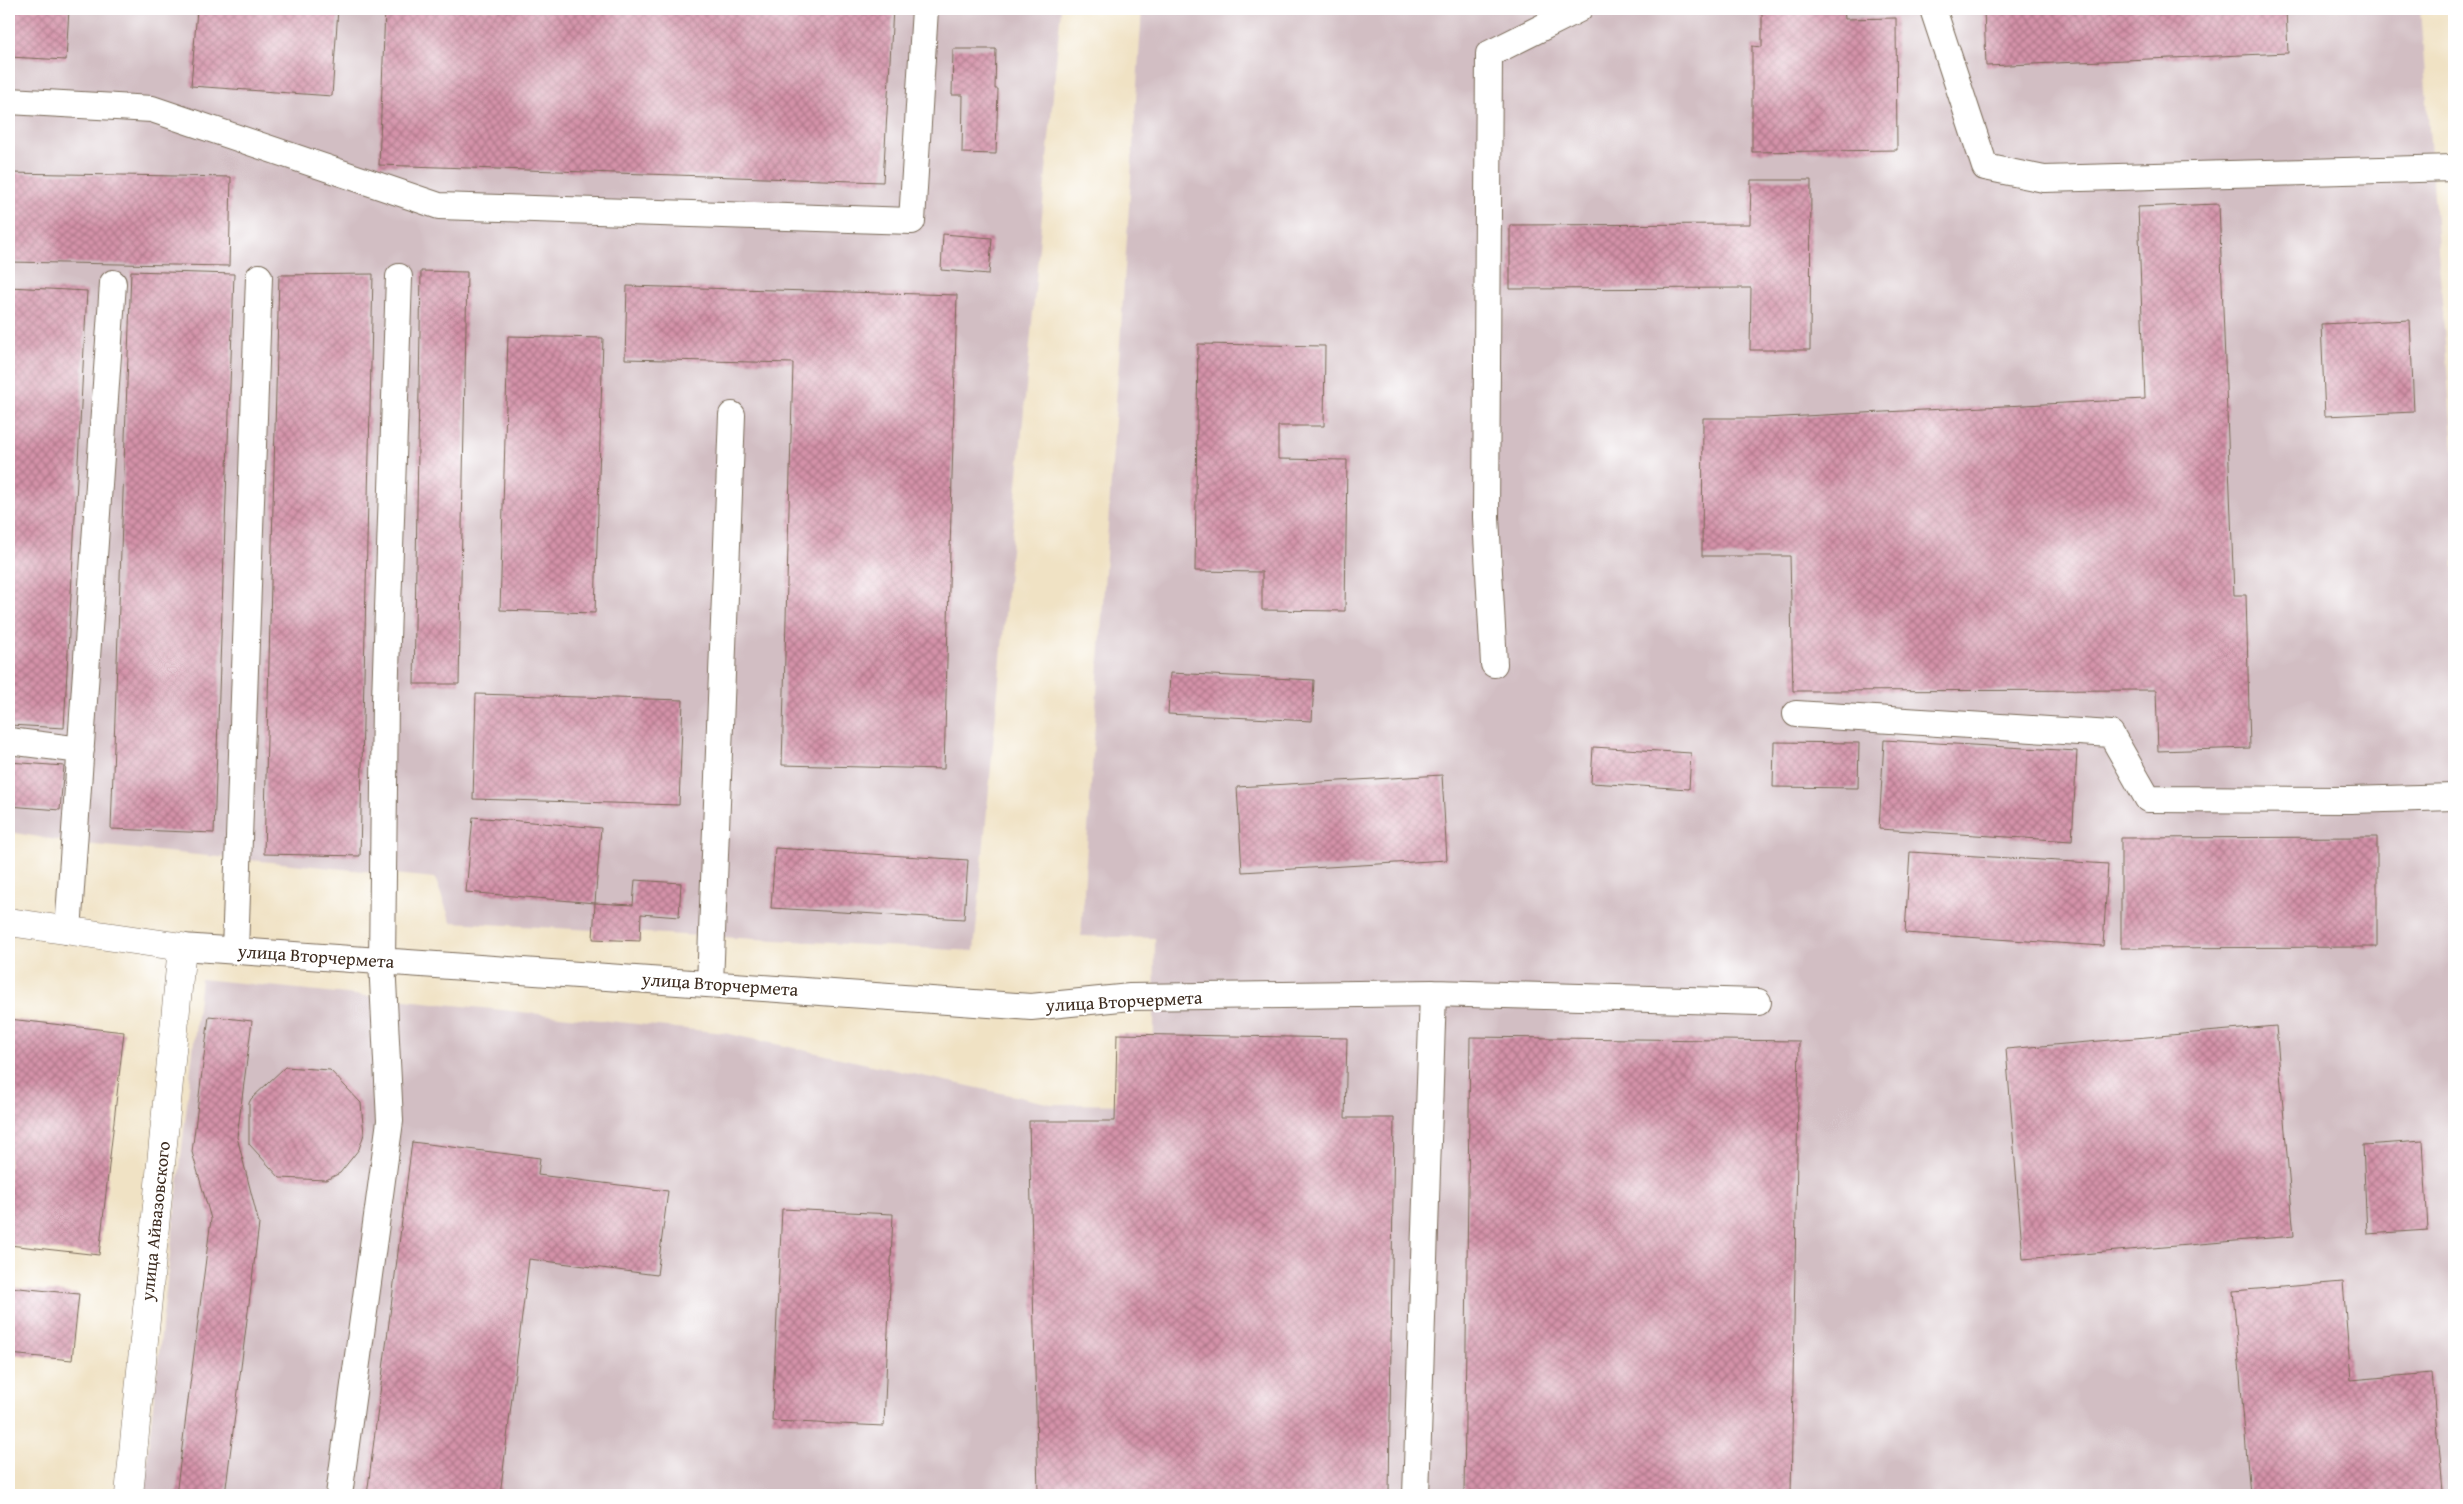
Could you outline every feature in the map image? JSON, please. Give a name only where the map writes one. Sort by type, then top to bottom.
[{"type":"street","name":"улица Вторчермета","points":[[9,922],[182,946]]},
{"type":"street","name":"улица Айвазовского","points":[[129,1495],[182,946]]},
{"type":"lane","points":[[9,101],[152,109],[439,206],[912,221],[925,9]]},
{"type":"lane","points":[[1494,664],[1486,517],[1488,54],[1579,9]]},
{"type":"lane","points":[[1933,9],[1985,167],[2044,179],[2454,168]]},
{"type":"lane","points":[[235,950],[258,277]]},
{"type":"lane","points":[[339,1495],[390,1121],[382,961],[385,700],[400,277]]},
{"type":"lane","points":[[68,931],[113,283]]},
{"type":"lane","points":[[710,984],[732,415]]},
{"type":"lane","points":[[1796,714],[2111,734],[2148,799],[2350,800],[2454,797]]},
{"type":"lane","points":[[9,740],[81,750]]},
{"type":"lane","name":"улица Вторчермета","points":[[182,946],[1031,1007],[1130,997],[1433,993],[1758,1002]]},
{"type":"lane","points":[[1416,1495],[1433,993]]},
{"type":"shaded area","points":[[9,9],[1061,9],[974,951],[451,922],[435,878],[74,843],[9,832]]},
{"type":"shaded area","points":[[1142,9],[2420,9],[2454,461],[2454,1495],[143,1495],[201,979],[725,1033],[1051,1104],[1153,1105],[1155,938],[1081,936]]},
{"type":"building","points":[[9,9],[69,9],[66,60],[9,57]]},
{"type":"building","points":[[197,9],[338,9],[332,96],[191,86]]},
{"type":"building","points":[[385,9],[893,9],[883,182],[379,165]]},
{"type":"building","points":[[1762,9],[1844,9],[1845,19],[1896,18],[1897,150],[1752,152],[1752,46],[1762,47]]},
{"type":"building","points":[[1984,9],[2286,9],[2288,53],[1986,66]]},
{"type":"building","points":[[953,49],[996,49],[995,89],[998,89],[996,154],[962,153],[963,95],[952,95]]},
{"type":"building","points":[[9,173],[231,177],[229,266],[9,262]]},
{"type":"building","points":[[1751,180],[1811,180],[1810,350],[1750,350],[1751,288],[1510,289],[1510,225],[1750,224]]},
{"type":"building","points":[[2219,204],[2234,595],[2246,595],[2250,748],[2158,751],[2156,690],[1793,691],[1790,556],[1702,556],[1703,418],[1764,418],[2145,399],[2138,207]]},
{"type":"building","points":[[943,234],[992,238],[989,274],[941,270]]},
{"type":"building","points":[[131,271],[234,274],[214,833],[111,829]]},
{"type":"building","points":[[421,271],[467,272],[459,684],[414,684]]},
{"type":"building","points":[[373,274],[360,856],[264,854],[279,275]]},
{"type":"building","points":[[627,286],[957,295],[944,769],[782,765],[793,363],[625,359]]},
{"type":"building","points":[[9,287],[87,291],[64,728],[9,725]]},
{"type":"building","points":[[2410,320],[2414,412],[2325,416],[2321,324]]},
{"type":"building","points":[[508,336],[603,338],[595,613],[500,610]]},
{"type":"building","points":[[1198,344],[1325,346],[1324,426],[1278,426],[1278,459],[1347,460],[1345,611],[1262,610],[1262,572],[1195,571]]},
{"type":"building","points":[[1170,673],[1314,680],[1312,721],[1168,714]]},
{"type":"building","points":[[476,694],[683,700],[679,805],[473,799]]},
{"type":"building","points":[[1884,740],[2077,751],[2072,841],[1879,829]]},
{"type":"building","points":[[1774,742],[1859,743],[1858,788],[1773,787]]},
{"type":"building","points":[[1593,747],[1691,753],[1689,789],[1591,783]]},
{"type":"building","points":[[9,762],[64,766],[60,810],[9,806]]},
{"type":"building","points":[[1442,775],[1447,860],[1242,872],[1237,787]]},
{"type":"building","points":[[473,817],[601,828],[595,903],[466,892]]},
{"type":"building","points":[[2377,837],[2377,947],[2121,948],[2121,838]]},
{"type":"building","points":[[775,848],[968,860],[964,919],[771,908]]},
{"type":"building","points":[[1910,852],[2108,864],[2103,946],[1905,933]]},
{"type":"building","points":[[635,880],[681,883],[679,917],[641,914],[640,941],[593,939],[595,903],[633,905]]},
{"type":"building","points":[[209,1016],[252,1021],[237,1137],[259,1224],[225,1495],[176,1495],[211,1219],[192,1152]]},
{"type":"building","points":[[9,1019],[124,1032],[99,1255],[9,1245]]},
{"type":"building","points":[[2276,1026],[2294,1236],[2023,1259],[2006,1049]]},
{"type":"building","points":[[1117,1034],[1347,1038],[1345,1118],[1394,1118],[1389,1495],[1108,1495],[1038,1493],[1029,1121],[1115,1121]]},
{"type":"building","points":[[1470,1037],[1799,1041],[1791,1495],[1464,1495]]},
{"type":"building","points":[[285,1067],[330,1070],[361,1103],[364,1134],[359,1149],[340,1173],[326,1180],[280,1178],[249,1144],[249,1103]]},
{"type":"building","points":[[2423,1141],[2428,1230],[2367,1234],[2363,1145]]},
{"type":"building","points":[[412,1142],[540,1158],[538,1175],[668,1191],[657,1275],[529,1259],[500,1495],[367,1495]]},
{"type":"building","points":[[782,1209],[893,1214],[884,1426],[772,1421]]},
{"type":"building","points":[[2343,1282],[2351,1380],[2432,1373],[2442,1492],[2407,1495],[2250,1495],[2233,1291]]},
{"type":"building","points":[[9,1287],[79,1294],[72,1360],[9,1354]]}]
